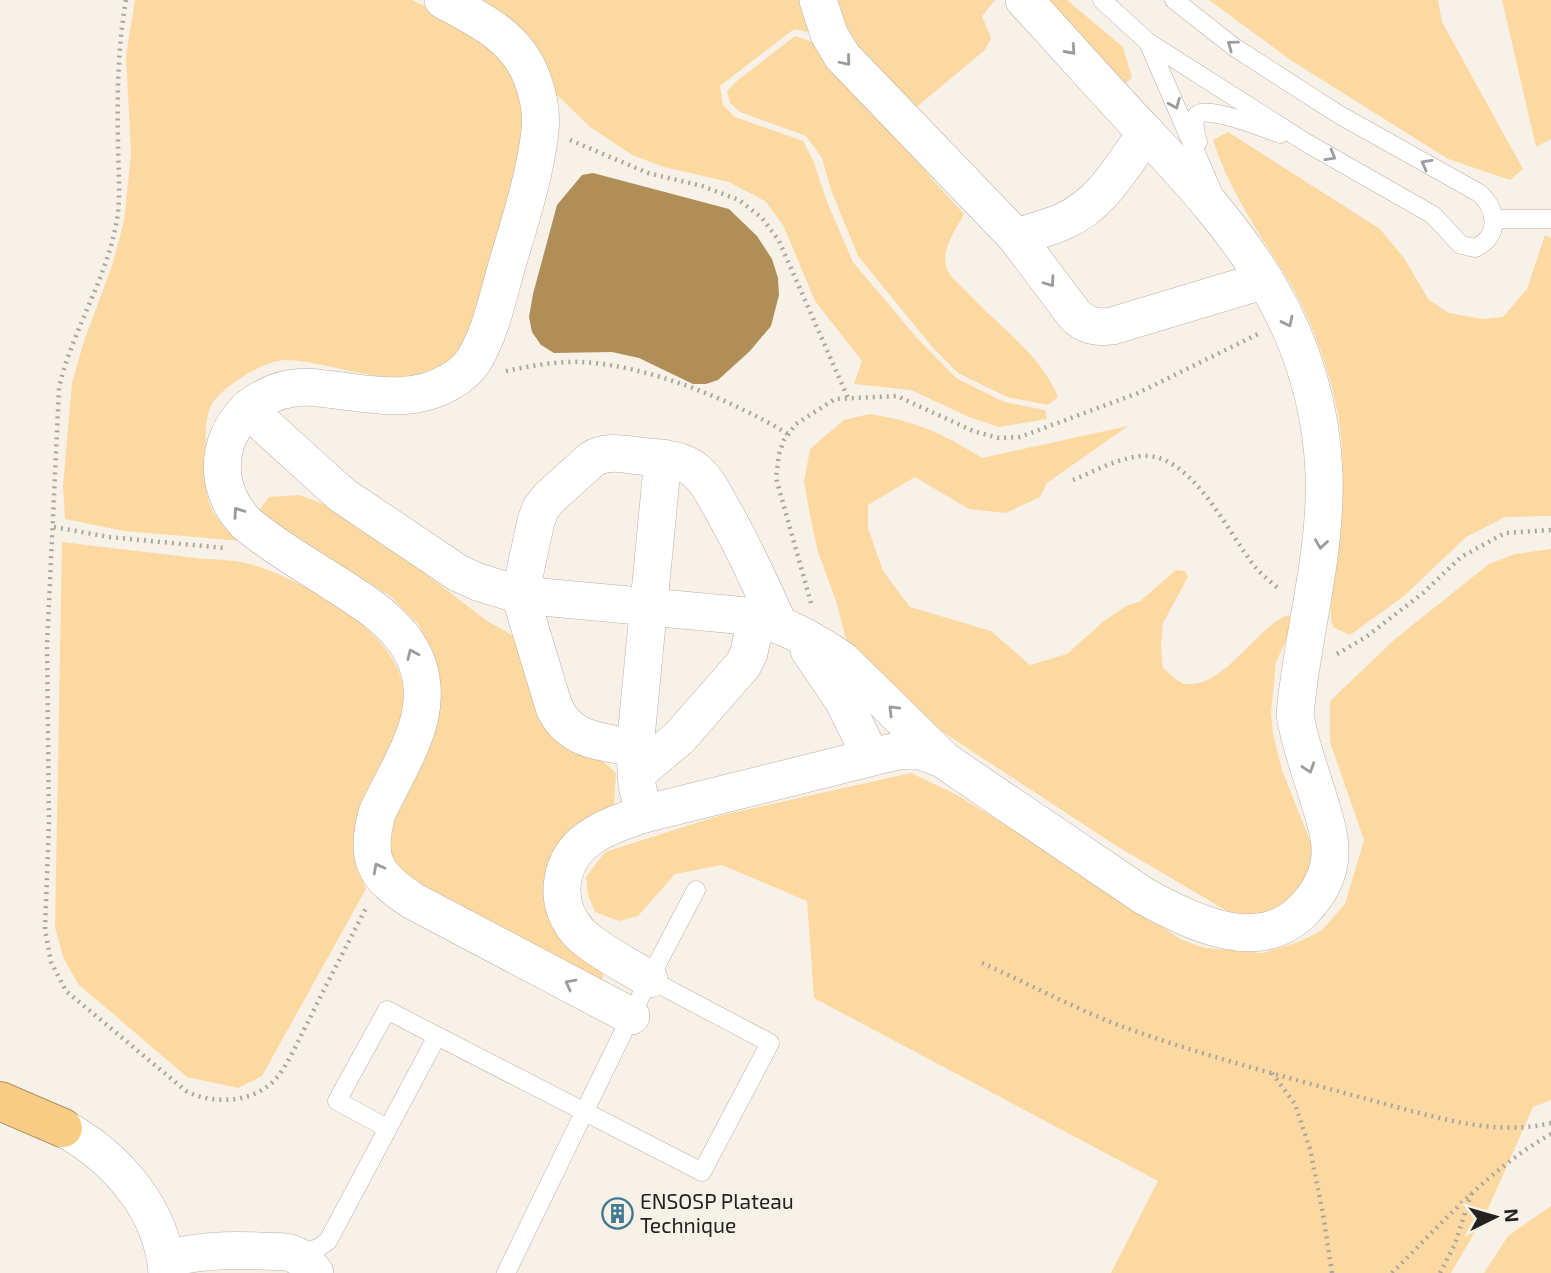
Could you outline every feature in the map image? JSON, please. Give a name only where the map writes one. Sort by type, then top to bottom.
[{"type":"highway","points":[[0,1101],[63,1128]]},
{"type":"highway","points":[[0,1118],[63,1128]]},
{"type":"street","points":[[443,0],[489,25],[508,40],[523,60],[536,92],[540,128],[530,183],[482,345],[470,367],[449,383],[424,393],[383,396],[292,387],[267,394],[247,409],[231,428],[224,455],[225,480],[233,507],[254,530],[383,616],[405,639],[418,668],[422,700],[418,723],[373,827],[372,856],[382,877],[391,887],[413,901],[631,1016]]},
{"type":"street","points":[[818,0],[829,34],[850,65],[1016,237],[1082,322],[1092,326],[1112,326],[1265,280]]},
{"type":"street","points":[[247,409],[342,495],[458,573],[520,595],[648,607],[788,630],[860,677],[942,758],[1144,895],[1172,911],[1222,931],[1257,933],[1296,918],[1313,900],[1327,875],[1330,854],[1328,832],[1294,715],[1322,531],[1322,449],[1312,385],[1289,323],[1253,258],[1227,222],[1189,177],[1024,0]]},
{"type":"street","points":[[1016,237],[1062,222],[1094,201],[1146,133]]},
{"type":"street","points":[[635,761],[575,734],[563,723],[554,707],[520,595],[536,521],[549,498],[599,454],[663,458],[688,466],[708,483],[788,630],[825,672],[843,700],[871,757]]},
{"type":"street","points":[[644,814],[635,761],[663,458]]},
{"type":"street","points":[[635,761],[679,738],[743,665],[749,653],[788,630]]},
{"type":"street","points":[[649,979],[597,947],[581,934],[564,910],[563,880],[575,849],[610,826],[644,814],[871,757],[913,750],[942,758]]},
{"type":"street","points":[[63,1128],[89,1142],[130,1183],[155,1226],[167,1266],[202,1251],[221,1249],[306,1264]]},
{"type":"lane","points":[[1102,0],[1148,42],[1305,142],[1436,218],[1461,245],[1475,248],[1488,239],[1494,219],[1492,209],[1485,198],[1475,190],[1338,114],[1234,47],[1174,0]]},
{"type":"lane","points":[[1148,42],[1227,222]]},
{"type":"lane","points":[[1202,166],[1195,124],[1196,117],[1204,112],[1216,113],[1305,142]]},
{"type":"lane","points":[[1494,219],[1551,219]]},
{"type":"lane","points":[[506,1273],[649,979],[696,890]]},
{"type":"lane","points":[[387,1128],[337,1101],[387,1010],[702,1172],[770,1043],[649,979]]},
{"type":"lane","points":[[306,1264],[318,1248],[328,1241],[437,1036]]},
{"type":"path","points":[[127,0],[122,28],[119,79],[120,181],[117,218],[110,253],[61,378],[47,646],[49,822],[46,930],[51,962],[66,991],[186,1091],[200,1098],[223,1100],[253,1096],[271,1084],[289,1057],[382,877]]},
{"type":"path","points":[[540,128],[648,173],[702,186],[739,200],[762,218],[779,241],[848,398]]},
{"type":"path","points":[[788,630],[776,478],[779,454],[796,424],[835,399],[897,396],[973,430],[999,438],[1020,436],[1138,393],[1262,332],[1289,323]]},
{"type":"path","points":[[501,372],[534,365],[581,362],[628,370],[716,396],[761,417],[788,435]]},
{"type":"path","points":[[1073,480],[1115,461],[1142,456],[1172,463],[1197,484],[1257,569],[1279,589],[1311,608]]},
{"type":"path","points":[[54,527],[109,537],[225,549]]},
{"type":"path","points":[[1299,675],[1366,638],[1423,593],[1461,557],[1505,533],[1551,530]]},
{"type":"path","points":[[982,963],[1117,1024],[1272,1073],[1402,1108],[1488,1127],[1530,1128],[1551,1123]]},
{"type":"path","points":[[1272,1073],[1295,1104],[1310,1149],[1332,1273]]},
{"type":"path","points":[[1392,1273],[1472,1193],[1538,1141],[1551,1134]]},
{"type":"path","points":[[1440,1273],[1455,1244],[1472,1193]]},
{"type":"shaded area","points":[[135,0],[412,0],[481,32],[506,60],[531,128],[466,350],[425,372],[398,377],[370,375],[301,361],[278,361],[256,369],[233,383],[211,406],[206,423],[205,469],[209,503],[220,522],[242,541],[124,531],[65,519],[63,486],[72,383],[84,341],[112,266],[124,221],[131,154],[126,56]]},
{"type":"shaded area","points":[[483,0],[808,0],[816,34],[794,29],[720,86],[723,105],[735,117],[803,141],[853,262],[917,338],[956,378],[1004,402],[1045,410],[1047,419],[999,427],[969,417],[911,390],[854,384],[862,361],[815,301],[783,225],[765,201],[729,182],[664,167],[632,155],[590,127],[556,94],[519,26]]},
{"type":"shaded area","points":[[833,0],[995,0],[982,16],[991,38],[985,50],[914,109],[858,46]]},
{"type":"shaded area","points":[[1041,0],[1067,0],[1123,47],[1132,78],[1126,83],[1117,83]]},
{"type":"shaded area","points":[[1209,0],[1438,0],[1442,22],[1523,169],[1510,180],[1448,159],[1292,61]]},
{"type":"shaded area","points":[[1502,0],[1551,0],[1551,139],[1536,147]]},
{"type":"shaded area","points":[[795,36],[816,43],[897,131],[931,178],[964,214],[947,247],[945,262],[948,272],[1040,366],[1058,397],[1048,405],[1007,397],[958,373],[933,348],[858,256],[831,190],[822,158],[806,136],[740,112],[730,103],[727,91]]},
{"type":"shaded area","points":[[1228,132],[1380,229],[1404,258],[1429,300],[1449,313],[1483,319],[1503,317],[1527,289],[1545,235],[1551,238],[1551,516],[1505,517],[1466,537],[1404,596],[1350,635],[1333,627],[1331,613],[1342,492],[1341,434],[1335,400],[1322,353],[1303,308],[1250,219],[1221,161],[1213,140]]},
{"type":"shaded area","points":[[593,173],[729,209],[757,236],[772,259],[778,278],[779,295],[771,326],[750,351],[718,380],[693,384],[639,358],[612,352],[554,353],[541,345],[532,332],[529,317],[533,294],[557,205],[582,175]]},
{"type":"shaded area","points":[[869,414],[928,429],[982,458],[1128,426],[1047,483],[1040,497],[1006,513],[969,509],[915,477],[868,505],[868,528],[883,571],[910,607],[991,631],[1030,665],[1067,654],[1104,621],[1126,606],[1139,602],[1176,570],[1185,571],[1188,577],[1163,623],[1161,645],[1163,668],[1185,684],[1199,683],[1213,677],[1276,621],[1288,615],[1295,622],[1276,662],[1271,713],[1282,770],[1313,848],[1314,861],[1297,896],[1258,917],[1227,911],[1115,845],[897,702],[849,651],[837,604],[818,552],[804,482],[810,449],[844,420]]},
{"type":"shaded area","points":[[299,495],[326,505],[384,542],[487,621],[514,636],[554,736],[604,762],[616,773],[614,805],[594,817],[561,852],[593,963],[603,974],[601,985],[405,880],[394,866],[390,849],[394,820],[428,742],[440,681],[430,648],[418,624],[390,596],[257,513],[269,497]]},
{"type":"shaded area","points":[[62,542],[239,562],[276,573],[330,601],[356,619],[378,640],[395,663],[404,688],[402,714],[394,738],[364,798],[358,817],[355,838],[357,862],[366,889],[262,1076],[238,1088],[187,1077],[78,984],[63,957],[55,927]]},
{"type":"shaded area","points":[[1551,549],[1551,1100],[1533,1107],[1487,1211],[1451,1273],[1111,1273],[1158,1181],[814,998],[807,901],[722,865],[675,874],[638,916],[619,921],[595,912],[588,895],[586,877],[605,852],[718,816],[911,773],[955,794],[1023,835],[1182,940],[1205,948],[1263,953],[1301,941],[1322,930],[1345,904],[1364,840],[1330,742],[1330,701],[1395,639],[1489,564],[1515,554]]},
{"type":"shaded area","points":[[1551,1206],[1551,1273],[1484,1273],[1508,1236]]},
{"type":"place","name":"ENSOSP Plateau Technique","points":[[617,1214]]}]
